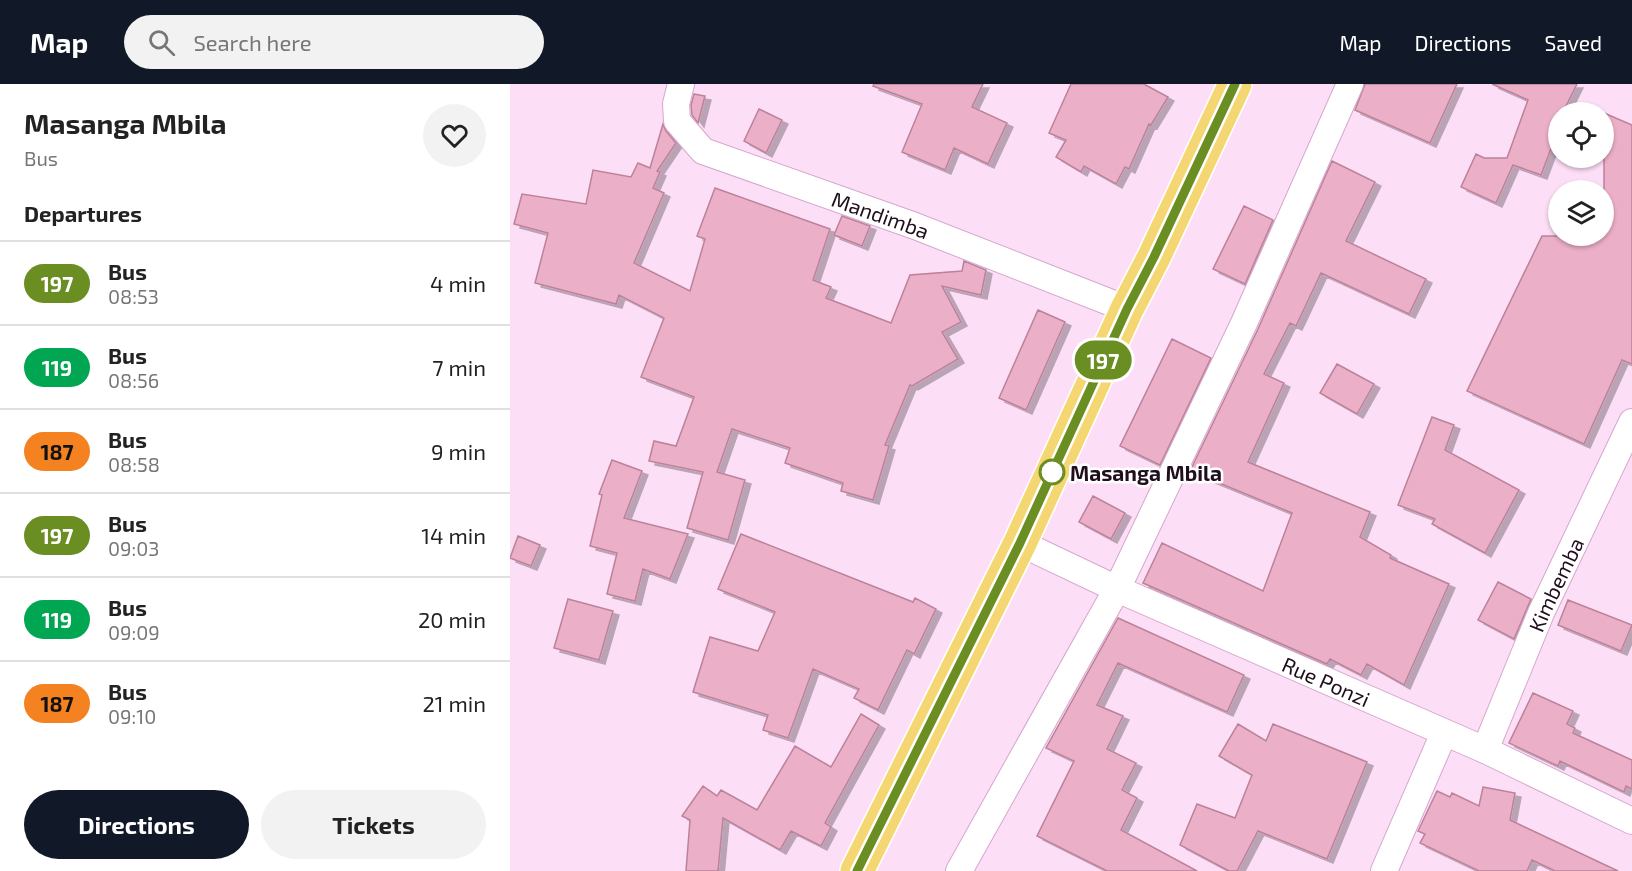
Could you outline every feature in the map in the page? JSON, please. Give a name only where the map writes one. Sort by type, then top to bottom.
[{"type":"highway","points":[[857,871],[1020,543],[1127,309],[1154,257],[1235,84]]},
{"type":"street","name":"Mandimba","points":[[681,84],[676,104],[677,121],[704,151],[915,226],[1127,309]]},
{"type":"street","points":[[959,871],[1117,589],[1244,323],[1350,84]]},
{"type":"street","name":"Kimbemba","points":[[1485,750],[1541,613],[1632,422]]},
{"type":"street","name":"Rue Ponzi","points":[[1020,543],[1117,589],[1485,750],[1632,820]]},
{"type":"street","points":[[1384,871],[1444,733]]},
{"type":"building","points":[[874,84],[983,84],[972,107],[1007,123],[988,164],[954,148],[945,170],[902,152],[922,104],[873,86]]},
{"type":"building","points":[[1071,84],[1144,84],[1168,97],[1151,125],[1149,124],[1129,169],[1125,167],[1116,184],[1084,166],[1081,172],[1056,157],[1066,140],[1049,133]]},
{"type":"building","points":[[1365,84],[1457,84],[1430,143],[1355,110]]},
{"type":"building","points":[[1492,84],[1577,84],[1568,102],[1548,102],[1548,157],[1541,175],[1513,165],[1496,203],[1461,187],[1476,154],[1484,158],[1507,158],[1528,100]]},
{"type":"building","points":[[694,94],[705,96],[698,123],[692,115],[691,105]]},
{"type":"building","points":[[759,109],[782,120],[766,153],[744,141]]},
{"type":"building","points":[[1614,117],[1632,125],[1632,364],[1622,360],[1584,444],[1467,391],[1542,236],[1548,236],[1548,246],[1614,246],[1614,180],[1604,180],[1604,168],[1614,168]]},
{"type":"building","points":[[663,124],[676,143],[657,171],[660,172],[653,188],[664,193],[634,263],[690,291],[705,239],[697,236],[715,188],[830,229],[813,280],[831,287],[826,298],[891,323],[910,275],[962,271],[964,261],[986,270],[981,295],[942,286],[961,322],[942,332],[958,359],[912,386],[910,385],[885,445],[889,446],[873,500],[841,491],[843,483],[785,463],[790,448],[732,429],[717,472],[745,480],[728,540],[687,528],[703,472],[649,461],[654,441],[676,446],[694,397],[641,377],[664,318],[619,295],[616,304],[535,283],[548,233],[514,224],[522,194],[586,204],[593,170],[631,177],[638,163],[650,168]]},
{"type":"building","points":[[1332,161],[1375,182],[1346,241],[1426,279],[1409,314],[1321,273],[1296,326],[1290,323],[1264,374],[1284,383],[1248,462],[1370,512],[1360,537],[1391,555],[1390,558],[1449,584],[1404,685],[1367,664],[1361,675],[1330,659],[1327,664],[1143,583],[1162,543],[1263,591],[1292,513],[1190,471],[1258,329]]},
{"type":"building","points":[[1244,206],[1273,220],[1245,284],[1213,269]]},
{"type":"building","points":[[842,216],[870,226],[862,246],[834,235]]},
{"type":"building","points":[[1038,310],[1065,322],[1026,410],[999,398]]},
{"type":"building","points":[[1172,339],[1211,358],[1160,465],[1120,446]]},
{"type":"building","points":[[1337,364],[1374,384],[1357,414],[1320,393]]},
{"type":"building","points":[[1432,417],[1454,425],[1445,450],[1519,490],[1485,553],[1432,524],[1435,519],[1398,505]]},
{"type":"building","points":[[612,460],[642,471],[624,518],[688,534],[670,579],[643,569],[635,601],[607,594],[617,553],[590,546],[602,495],[599,494]]},
{"type":"building","points":[[1093,496],[1125,513],[1111,539],[1079,522]]},
{"type":"building","points":[[741,534],[913,602],[915,598],[936,609],[914,654],[907,650],[878,710],[854,698],[859,689],[813,669],[788,738],[763,730],[768,715],[693,692],[710,637],[758,651],[775,612],[718,589]]},
{"type":"building","points":[[518,536],[540,545],[531,566],[510,558]]},
{"type":"building","points":[[1498,582],[1531,599],[1514,639],[1478,620]]},
{"type":"building","points":[[568,599],[613,611],[599,660],[554,648]]},
{"type":"building","points":[[1568,600],[1632,625],[1621,651],[1558,625]]},
{"type":"building","points":[[1118,618],[1244,675],[1227,712],[1118,663],[1097,705],[1123,716],[1107,749],[1136,763],[1122,790],[1137,798],[1121,830],[1197,871],[1107,871],[1037,836],[1074,761],[1046,748]]},
{"type":"building","points":[[1533,693],[1573,711],[1567,724],[1575,728],[1573,733],[1632,760],[1632,789],[1626,786],[1624,792],[1560,761],[1558,766],[1509,743]]},
{"type":"building","points":[[861,714],[879,725],[825,823],[831,827],[821,846],[791,831],[780,850],[723,818],[718,871],[686,871],[690,820],[682,816],[703,786],[717,796],[721,790],[757,810],[795,746],[831,767]]},
{"type":"building","points":[[1238,724],[1266,741],[1273,724],[1367,762],[1327,859],[1258,831],[1237,871],[1229,871],[1180,845],[1197,804],[1235,818],[1252,775],[1219,756]]},
{"type":"building","points":[[1483,787],[1515,793],[1510,820],[1618,871],[1555,871],[1532,860],[1527,871],[1479,871],[1420,843],[1425,834],[1418,831],[1437,791],[1450,797],[1452,793],[1479,806]]},
{"type":"bus line","name":"197","points":[[857,871],[872,845],[1020,543],[1127,309],[1154,257],[1235,84]]},
{"type":"place","name":"Masanga Mbila","points":[[1052,472]]}]
